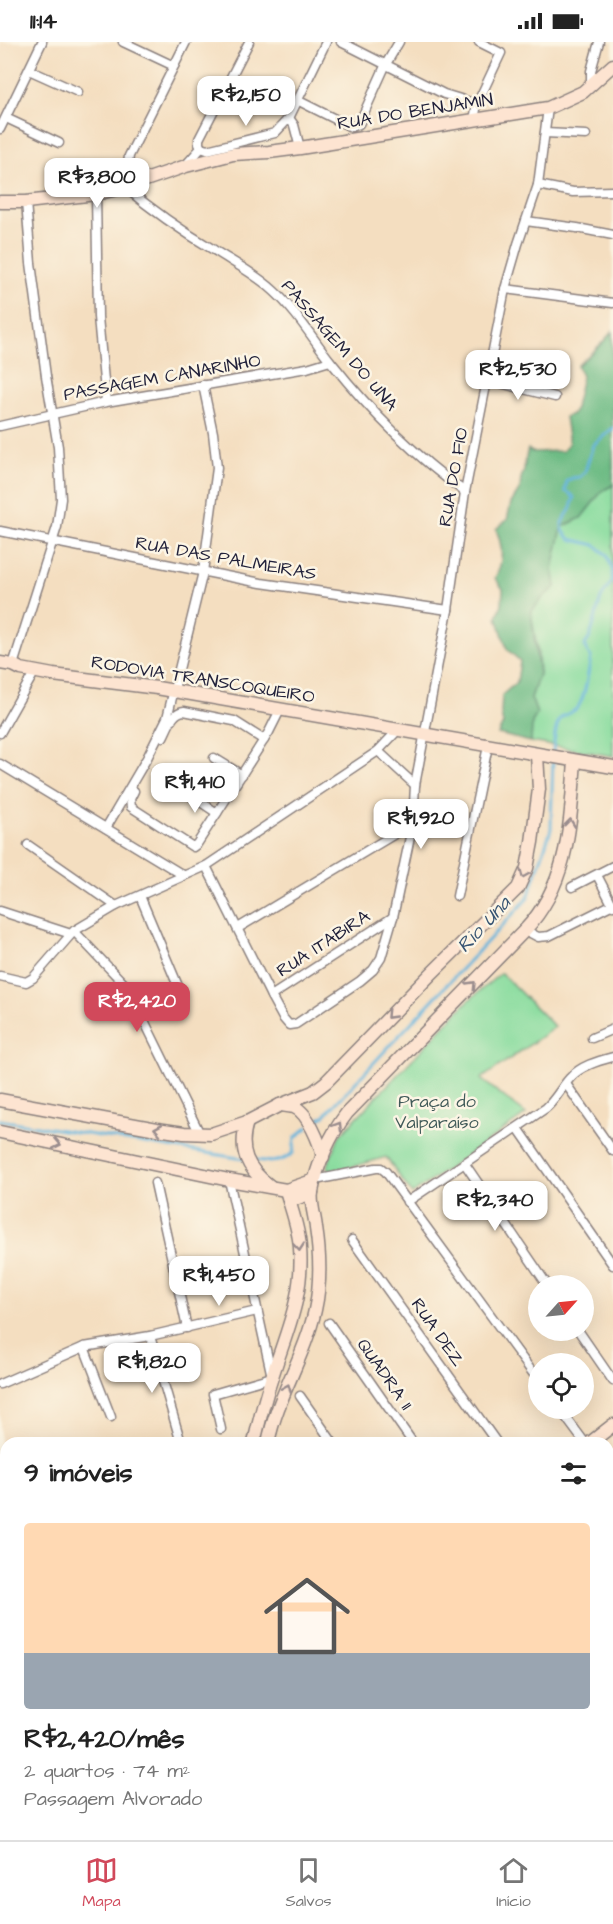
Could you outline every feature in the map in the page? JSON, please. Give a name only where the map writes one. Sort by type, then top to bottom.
[{"type":"street","points":[[0,129],[42,42]]},
{"type":"street","points":[[123,42],[174,66]]},
{"type":"street","points":[[125,187],[129,156],[186,42]]},
{"type":"street","points":[[201,148],[199,139],[202,132],[249,42]]},
{"type":"street","points":[[201,148],[207,150],[275,133],[289,118],[326,42]]},
{"type":"street","points":[[341,42],[444,94],[477,104]]},
{"type":"street","points":[[297,100],[351,127],[359,124],[386,64],[399,42]]},
{"type":"street","points":[[474,120],[477,104],[501,53],[479,42]]},
{"type":"street","points":[[582,92],[599,42]]},
{"type":"street","name":"RUA DO BENJAMIN","points":[[0,202],[26,202],[96,194],[233,154],[300,148],[548,108],[582,92],[613,65]]},
{"type":"street","points":[[29,70],[78,92]]},
{"type":"street","name":"RUA DO FIO","points":[[271,996],[289,1025],[296,1024],[360,981],[373,970],[381,958],[393,917],[413,823],[415,785],[448,610],[465,492],[505,289],[538,185],[548,108]]},
{"type":"street","points":[[6,118],[59,143]]},
{"type":"street","points":[[289,118],[294,125],[300,148]]},
{"type":"street","points":[[545,133],[586,135]]},
{"type":"street","points":[[186,166],[201,148]]},
{"type":"street","points":[[538,185],[573,192],[613,191]]},
{"type":"street","name":"PASSAGEM DO UNA","points":[[125,187],[152,211],[236,263],[272,289],[302,320],[330,361],[360,397],[440,475],[465,492]]},
{"type":"street","points":[[96,194],[98,317],[106,402]]},
{"type":"street","points":[[6,664],[53,541],[61,499],[61,468],[31,263],[26,202]]},
{"type":"street","points":[[526,221],[613,235]]},
{"type":"street","points":[[505,289],[613,303]]},
{"type":"street","name":"PASSAGEM CANARINHO","points":[[0,426],[106,402],[308,368],[330,361]]},
{"type":"street","points":[[488,380],[555,397]]},
{"type":"street","points":[[106,828],[151,749],[166,717],[203,572],[217,468],[213,433],[203,385]]},
{"type":"street","name":"RUA DAS PALMEIRAS","points":[[0,531],[261,583],[448,610]]},
{"type":"street","name":"RODOVIA TRANSCOQUEIRO","points":[[6,664],[21,669],[157,688],[613,767]]},
{"type":"street","points":[[0,733],[35,671]]},
{"type":"street","points":[[264,740],[234,721],[179,711],[174,716],[130,798],[131,807],[193,847],[242,775],[264,740],[280,710]]},
{"type":"street","points":[[0,976],[26,982],[33,978],[72,932],[116,906],[206,866],[378,751],[399,729]]},
{"type":"street","points":[[457,896],[488,746]]},
{"type":"street","points":[[378,751],[415,785]]},
{"type":"street","points":[[0,1100],[166,1131],[211,1134],[247,1122],[312,1092],[326,1082],[518,888],[527,868],[532,842],[539,789],[540,755]]},
{"type":"street","points":[[214,758],[242,775]]},
{"type":"street","points":[[270,1437],[316,1308],[319,1260],[312,1193],[323,1157],[336,1127],[346,1113],[525,930],[546,903],[558,878],[567,850],[572,760]]},
{"type":"street","points":[[0,764],[183,875]]},
{"type":"street","points":[[187,793],[217,813]]},
{"type":"street","points":[[238,928],[413,823]]},
{"type":"street","points":[[28,845],[116,906]]},
{"type":"street","points":[[206,866],[271,996]]},
{"type":"street","points":[[572,887],[613,866]]},
{"type":"street","points":[[525,930],[538,938],[549,936],[613,905],[597,874]]},
{"type":"street","points":[[140,896],[178,986]]},
{"type":"street","points":[[0,911],[72,932],[128,988],[200,1134]]},
{"type":"street","name":"RUA ITABIRA","points":[[271,996],[393,917]]},
{"type":"street","points":[[591,1038],[613,1029]]},
{"type":"street","points":[[407,1202],[518,1128],[554,1101],[576,1071],[613,1057]]},
{"type":"street","points":[[566,1084],[613,1151]]},
{"type":"street","points":[[280,1105],[294,1107],[302,1113],[316,1136],[323,1157]]},
{"type":"street","points":[[247,1122],[243,1135],[243,1147],[253,1172],[271,1187],[287,1195],[312,1193]]},
{"type":"street","points":[[518,1128],[613,1265]]},
{"type":"street","points":[[0,1132],[271,1187]]},
{"type":"street","points":[[465,1164],[541,1275]]},
{"type":"street","points":[[287,1195],[315,1180],[381,1168],[528,1366]]},
{"type":"street","points":[[229,1180],[272,1377]]},
{"type":"street","points":[[155,1183],[187,1328]]},
{"type":"street","points":[[256,1437],[272,1377],[297,1304],[300,1284],[300,1248],[287,1195]]},
{"type":"street","name":"RUA DEZ","points":[[352,1240],[493,1437]]},
{"type":"street","points":[[0,1384],[84,1347],[150,1336],[257,1311]]},
{"type":"street","name":"QUADRA 11","points":[[329,1323],[409,1437]]},
{"type":"street","points":[[150,1336],[178,1437]]},
{"type":"street","points":[[586,1341],[613,1381]]},
{"type":"street","points":[[84,1347],[111,1417]]},
{"type":"street","points":[[221,1429],[213,1394],[272,1377]]},
{"type":"street","points":[[300,1396],[329,1437]]},
{"type":"street","points":[[569,1419],[585,1437]]},
{"type":"street","points":[[598,1437],[613,1425]]},
{"type":"green space","points":[[612,331],[613,485],[602,491],[581,518],[562,527],[553,568],[556,587],[544,596],[531,612],[539,674],[531,698],[537,714],[532,722],[531,742],[498,734],[503,724],[502,695],[517,682],[520,661],[507,649],[497,617],[502,604],[503,589],[495,578],[502,554],[496,529],[507,520],[511,503],[520,489],[528,449],[532,452],[563,451],[569,443],[565,417],[574,413],[582,376],[577,366]]},
{"type":"green space","points":[[613,485],[613,756],[531,742],[532,722],[537,714],[531,698],[539,674],[531,612],[544,596],[556,587],[553,568],[562,527],[581,518],[602,491]]},
{"type":"green space","name":"Praça do Valparaíso","points":[[501,973],[555,1027],[481,1079],[526,1114],[412,1194],[386,1157],[331,1173],[327,1167],[339,1136],[468,1001]]},
{"type":"waterway","name":"Rio Una","points":[[553,752],[555,733],[560,720],[576,709],[581,702],[591,657],[585,645],[590,637],[601,598],[612,581],[612,569],[607,555],[595,545],[570,539],[564,532],[562,522],[574,498],[565,491],[567,481],[580,477],[585,472],[593,445],[613,428]]},
{"type":"waterway","name":"Rio Una","points":[[313,1124],[324,1116],[528,898],[551,829],[553,758]]},
{"type":"waterway","name":"Rio Una","points":[[0,1120],[244,1159]]},
{"type":"waterway","name":"Rio Una","points":[[251,1159],[273,1162],[288,1157],[293,1153],[295,1138],[308,1127]]}]
